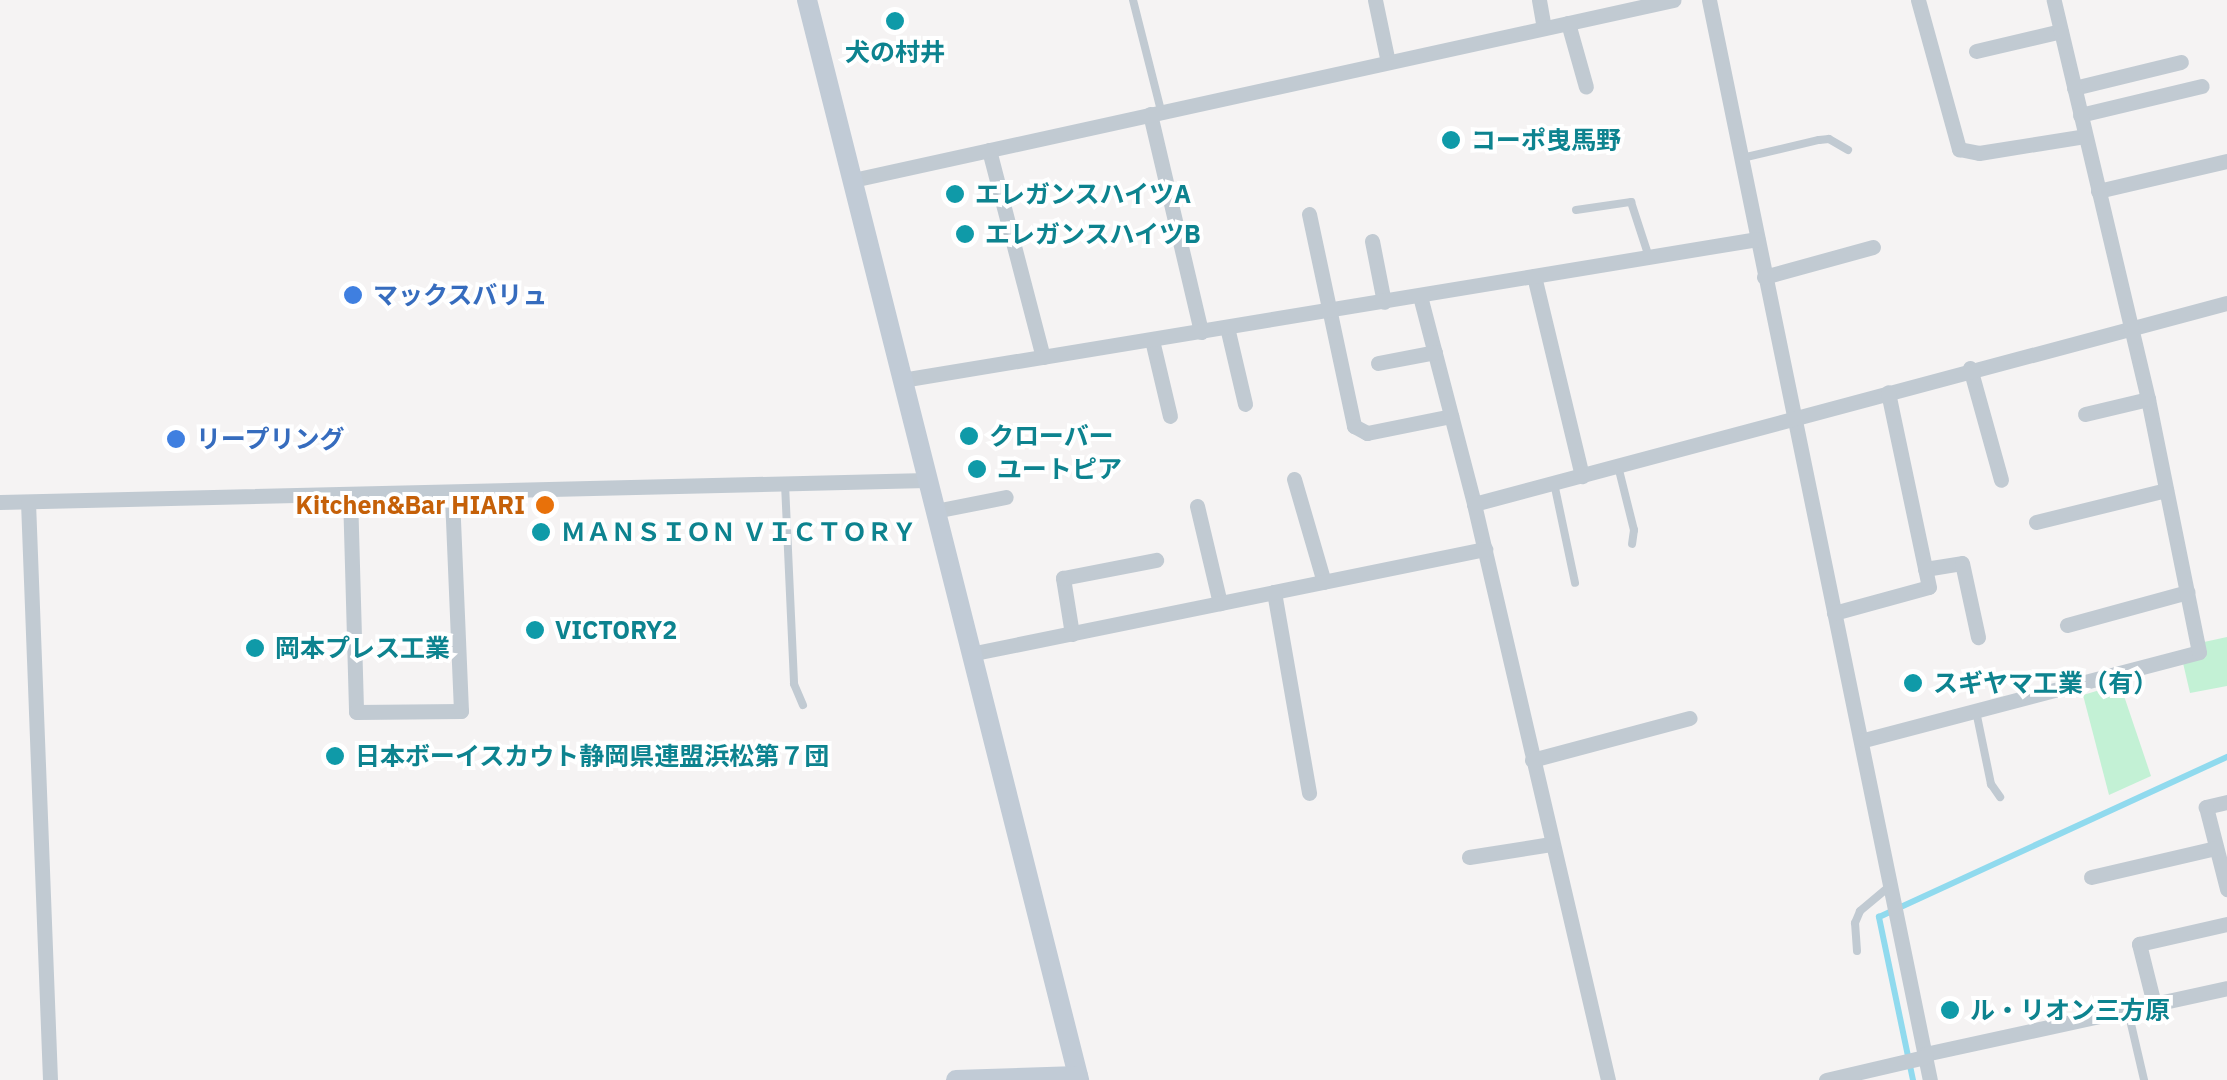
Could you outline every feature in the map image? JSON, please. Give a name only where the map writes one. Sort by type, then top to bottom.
[{"type":"street","points":[[807,0],[1078,1078],[956,1080]]},
{"type":"street","points":[[1375,0],[1388,62]]},
{"type":"street","points":[[1539,0],[1544,28]]},
{"type":"street","points":[[853,180],[1568,23],[1627,5],[1673,0]]},
{"type":"street","points":[[1710,0],[1792,420],[1864,740],[1917,1058],[1930,1080]]},
{"type":"street","points":[[1918,0],[1959,149],[1979,152],[2085,136]]},
{"type":"street","points":[[1864,740],[2199,652],[2148,400],[2054,0]]},
{"type":"street","points":[[1568,23],[1586,87]]},
{"type":"street","points":[[1976,52],[2061,31]]},
{"type":"street","points":[[2074,88],[2181,62]]},
{"type":"street","points":[[2080,115],[2202,86]]},
{"type":"street","points":[[1155,112],[1201,332]]},
{"type":"street","points":[[989,150],[1043,358]]},
{"type":"street","points":[[2098,191],[2227,160]]},
{"type":"street","points":[[1309,214],[1354,426],[1366,433],[1451,416]]},
{"type":"street","points":[[902,380],[1756,239]]},
{"type":"street","points":[[1372,241],[1384,302]]},
{"type":"street","points":[[1764,278],[1873,248]]},
{"type":"street","points":[[1534,276],[1582,476]]},
{"type":"street","points":[[1420,296],[1474,504],[1608,1080]]},
{"type":"street","points":[[1474,504],[1792,420],[1970,368],[2227,303]]},
{"type":"street","points":[[1227,327],[1245,404]]},
{"type":"street","points":[[1152,340],[1170,416]]},
{"type":"street","points":[[1378,363],[1434,352]]},
{"type":"street","points":[[1970,368],[2001,480]]},
{"type":"street","points":[[1834,612],[1929,587],[1888,392]]},
{"type":"street","points":[[2085,414],[2148,400]]},
{"type":"street","points":[[1294,479],[1324,582]]},
{"type":"street","points":[[0,502],[927,480]]},
{"type":"street","points":[[2036,522],[2166,490]]},
{"type":"street","points":[[350,494],[356,712],[461,712],[452,492]]},
{"type":"street","points":[[934,511],[1006,496]]},
{"type":"street","points":[[28,502],[50,1080]]},
{"type":"street","points":[[1196,506],[1220,603]]},
{"type":"street","points":[[970,654],[1484,549]]},
{"type":"street","points":[[1072,634],[1063,578],[1156,560]]},
{"type":"street","points":[[1925,570],[1962,563],[1978,637]]},
{"type":"street","points":[[1274,592],[1309,793]]},
{"type":"street","points":[[2067,626],[2188,592]]},
{"type":"street","points":[[1532,760],[1690,718]]},
{"type":"street","points":[[2227,802],[2206,806],[2227,888]]},
{"type":"street","points":[[1469,858],[1551,844]]},
{"type":"street","points":[[2091,876],[2216,848]]},
{"type":"street","points":[[2154,1004],[2140,944],[2227,924]]},
{"type":"street","points":[[1826,1080],[2227,988]]},
{"type":"lane","points":[[1132,0],[1155,112]]},
{"type":"lane","points":[[1742,158],[1819,140],[1829,140],[1848,150]]},
{"type":"lane","points":[[1576,210],[1630,202],[1649,257]]},
{"type":"lane","points":[[1618,466],[1634,530],[1632,544]]},
{"type":"lane","points":[[1554,483],[1575,583]]},
{"type":"lane","points":[[785,484],[794,684],[803,706]]},
{"type":"lane","points":[[1976,711],[1991,784],[2000,797]]},
{"type":"lane","points":[[1857,951],[1854,924],[1860,911],[1890,893]]},
{"type":"lane","points":[[2128,1010],[2144,1080]]},
{"type":"green space","points":[[2227,637],[2227,686],[2190,693],[2183,663],[2206,657],[2204,642]]},
{"type":"green space","points":[[2120,684],[2151,776],[2109,795],[2083,695]]},
{"type":"waterway","points":[[1913,1080],[1879,917],[2227,757]]},
{"type":"place","name":"犬の村井","points":[[895,21]]},
{"type":"place","name":"コーポ曳馬野","points":[[1451,140]]},
{"type":"place","name":"エレガンスハイツA","points":[[955,194]]},
{"type":"place","name":"エレガンスハイツB","points":[[965,234]]},
{"type":"place","name":"マックスバリュ","points":[[353,295]]},
{"type":"place","name":"クローバー","points":[[969,436]]},
{"type":"place","name":"リープリング","points":[[176,439]]},
{"type":"place","name":"ユートピア","points":[[977,469]]},
{"type":"place","name":"Kitchen&Bar HIARI","points":[[545,505]]},
{"type":"place","name":"ＭＡＮＳＩＯＮ ＶＩＣＴＯＲＹ","points":[[541,532]]},
{"type":"place","name":"VICTORY2","points":[[535,630]]},
{"type":"place","name":"岡本プレス工業","points":[[255,648]]},
{"type":"place","name":"スギヤマ工業（有）","points":[[1913,683]]},
{"type":"place","name":"日本ボーイスカウト静岡県連盟浜松第７団","points":[[335,756]]},
{"type":"place","name":"ル・リオン三方原","points":[[1950,1010]]}]
